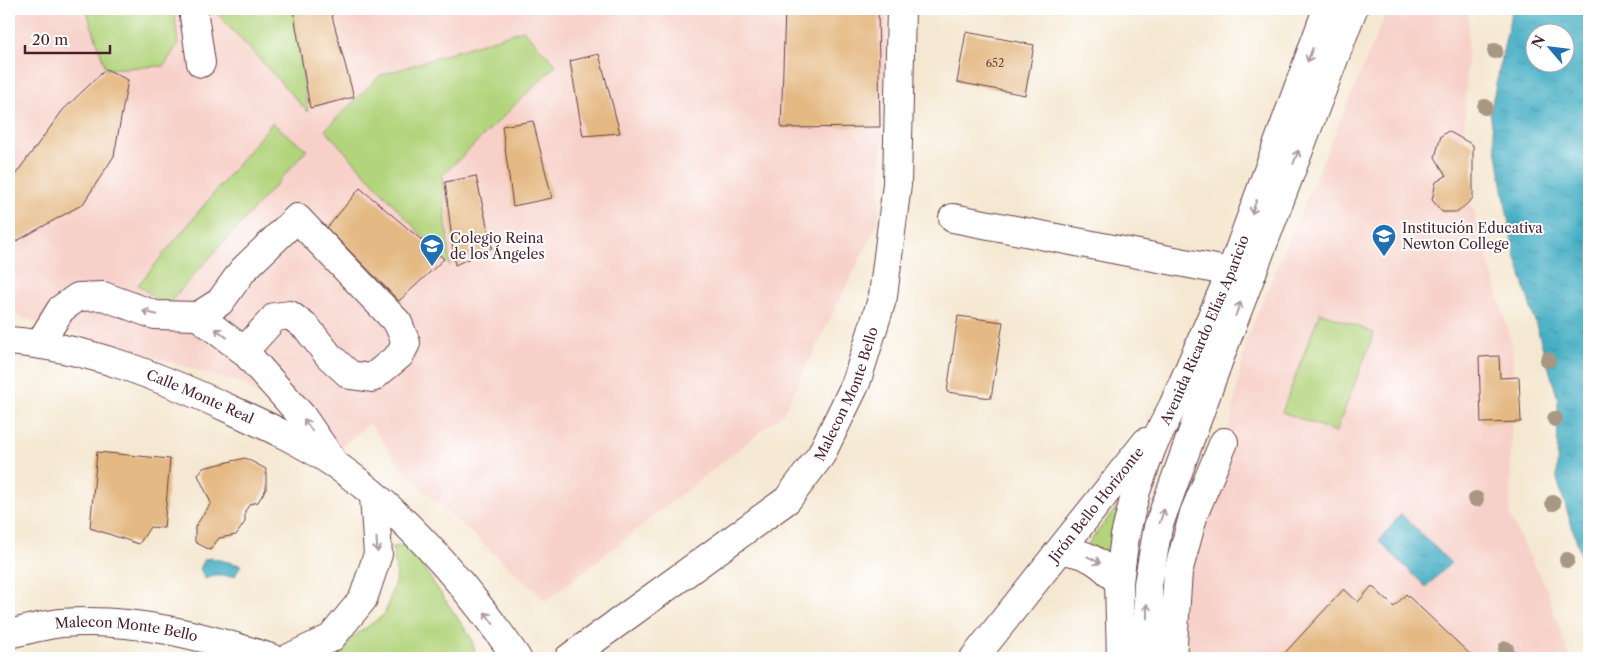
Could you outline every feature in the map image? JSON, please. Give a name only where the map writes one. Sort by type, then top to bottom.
[{"type":"street","points":[[193,9],[201,63]]},
{"type":"street","name":"Malecon Monte Bello","points":[[569,658],[787,500],[821,455],[856,383],[883,296],[897,184],[900,9]]},
{"type":"street","name":"Avenida Ricardo Elías Aparicio","points":[[1122,658],[1120,582],[1125,536],[1136,491],[1152,448],[1173,406],[1231,272],[1327,9]]},
{"type":"street","name":"Avenida Ricardo Elías Aparicio","points":[[1148,658],[1148,592],[1158,527],[1221,354],[1352,9]]},
{"type":"street","points":[[40,344],[61,309],[78,298],[103,296],[155,315],[198,316],[220,302],[243,270],[297,218],[398,323],[406,343],[400,354],[372,378],[350,375],[329,356],[307,328],[290,314],[275,317],[244,351]]},
{"type":"street","points":[[953,218],[1231,272]]},
{"type":"street","points":[[198,316],[244,351],[301,415],[335,465]]},
{"type":"street","name":"Calle Monte Real","points":[[9,341],[40,344],[108,359],[174,383],[264,425],[335,465],[374,496],[434,553],[487,615],[517,658]]},
{"type":"street","name":"Jirón Bello Horizonte","points":[[974,658],[1062,550],[1173,406],[1221,354]]},
{"type":"street","points":[[1172,658],[1178,572],[1194,513],[1224,442]]},
{"type":"street","points":[[289,658],[331,638],[363,599],[378,554],[374,496]]},
{"type":"street","points":[[1062,550],[1082,553],[1103,564],[1120,582]]},
{"type":"street","points":[[1152,563],[1178,572]]},
{"type":"street","name":"Malecon Monte Bello","points":[[9,634],[61,623],[135,623],[220,641],[271,658]]},
{"type":"shaded area","name":"Colegio Reina de los Ángeles","points":[[9,9],[887,9],[879,220],[783,414],[546,601],[406,474],[370,423],[336,451],[244,384],[9,314]]},
{"type":"shaded area","name":"Institución Educativa Newton College","points":[[1388,9],[1469,9],[1463,174],[1513,347],[1510,517],[1546,588],[1570,658],[1173,658],[1204,490],[1231,421],[1246,340]]},
{"type":"green space","points":[[86,9],[174,9],[178,44],[164,66],[106,69]]},
{"type":"green space","points":[[213,9],[293,9],[308,112]]},
{"type":"green space","points":[[523,30],[556,65],[442,176],[450,266],[325,130],[379,76]]},
{"type":"green space","points":[[272,123],[307,150],[166,306],[138,285]]},
{"type":"green space","points":[[1320,312],[1374,333],[1336,432],[1282,412]]},
{"type":"green space","points":[[1123,499],[1113,561],[1088,544]]},
{"type":"green space","points":[[408,545],[471,638],[477,658],[343,658],[340,655],[352,638],[385,614],[397,575],[392,547]]},
{"type":"water","points":[[1512,9],[1589,9],[1589,580],[1557,479],[1558,399],[1513,248],[1490,113]]},
{"type":"water","points":[[1401,514],[1451,563],[1426,587],[1379,541]]},
{"type":"water","points":[[211,558],[241,565],[235,576],[212,576],[205,579],[200,568],[205,559]]},
{"type":"building","points":[[293,9],[330,9],[354,97],[310,108]]},
{"type":"building","points":[[785,9],[878,9],[880,127],[781,128]]},
{"type":"building","points":[[966,32],[1034,45],[1025,95],[957,82]]},
{"type":"building","points":[[599,54],[620,133],[583,136],[570,61]]},
{"type":"building","points":[[106,69],[128,80],[114,156],[83,204],[15,242],[9,239],[9,183],[63,110]]},
{"type":"building","points":[[533,121],[552,198],[513,206],[502,126]]},
{"type":"building","points":[[1448,131],[1473,145],[1473,198],[1458,212],[1442,212],[1432,200],[1436,182],[1446,176],[1435,157],[1441,136]]},
{"type":"building","points":[[476,176],[492,248],[455,265],[445,182]]},
{"type":"building","points":[[360,188],[444,259],[399,301],[327,228]]},
{"type":"building","points":[[958,316],[1003,322],[991,398],[947,392]]},
{"type":"building","points":[[1499,356],[1500,378],[1519,377],[1521,422],[1481,423],[1479,357]]},
{"type":"building","points":[[97,452],[170,459],[164,528],[150,527],[139,544],[90,528]]},
{"type":"building","points":[[245,458],[266,469],[266,489],[258,502],[250,504],[245,511],[245,522],[236,535],[219,538],[210,550],[195,542],[195,527],[211,503],[198,475],[203,468]]},
{"type":"building","points":[[1372,586],[1394,607],[1406,594],[1474,658],[1280,658],[1344,589],[1358,602]]},
{"type":"place","name":"Institución Educativa Newton College","points":[[1384,257]]},
{"type":"place","name":"Colegio Reina de los Ángeles","points":[[432,267]]}]
